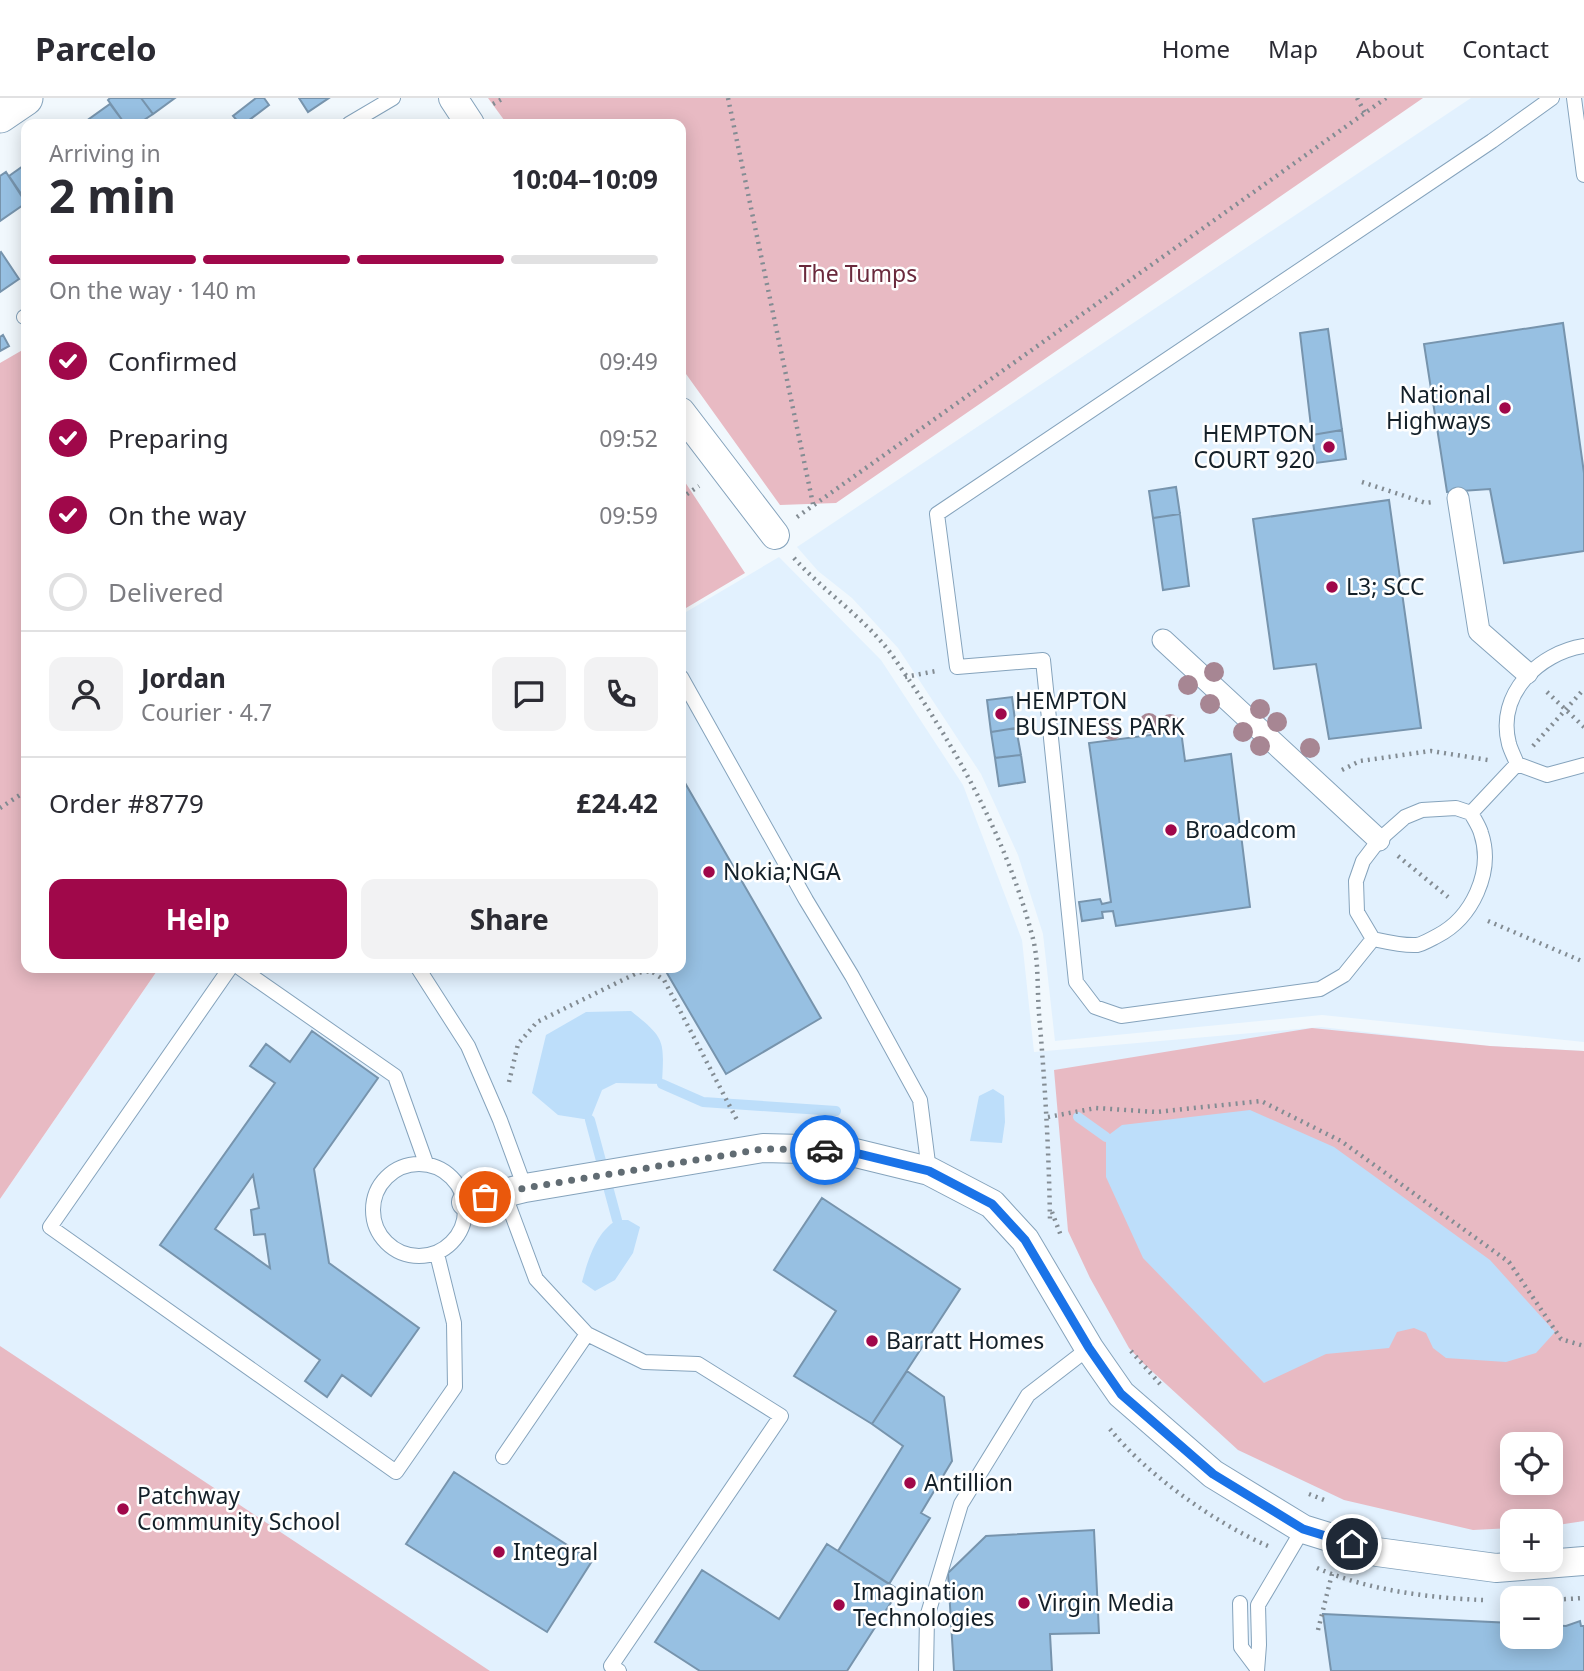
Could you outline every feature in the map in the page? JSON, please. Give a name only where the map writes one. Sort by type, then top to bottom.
[{"type":"street","points":[[0,115],[25,98]]},
{"type":"street","points":[[453,98],[467,119]]},
{"type":"street","points":[[686,419],[775,535]]},
{"type":"street","points":[[1458,498],[1479,631],[1527,673]]},
{"type":"street","points":[[1163,640],[1378,840]]},
{"type":"street","points":[[466,1202],[514,1190],[626,1170],[763,1149],[843,1150],[929,1171],[992,1204],[1025,1240],[1089,1348],[1121,1394],[1213,1474],[1303,1529],[1377,1552],[1496,1568],[1584,1561]]},
{"type":"lane","points":[[357,119],[393,98]]},
{"type":"lane","points":[[1373,939],[1344,975],[1320,989],[1121,1016],[1095,1007],[1076,982],[1043,660],[957,667],[937,514],[1469,157],[1552,98]]},
{"type":"lane","points":[[1574,98],[1584,175]]},
{"type":"lane","points":[[1584,646],[1564,649],[1527,673],[1508,714],[1508,742],[1517,764],[1547,775],[1584,765]]},
{"type":"lane","points":[[686,686],[920,1100],[929,1171]]},
{"type":"lane","points":[[1471,813],[1517,764]]},
{"type":"lane","points":[[1456,808],[1471,813],[1481,833],[1484,857],[1482,880],[1466,912],[1449,929],[1419,945],[1373,939],[1357,912],[1356,881],[1363,861],[1378,840],[1405,817],[1422,810],[1456,808]]},
{"type":"lane","points":[[227,973],[50,1227],[396,1472],[455,1387],[454,1323],[437,1254]]},
{"type":"lane","points":[[247,973],[394,1076],[426,1163]]},
{"type":"lane","points":[[421,973],[468,1046],[500,1120],[536,1279],[587,1334],[645,1362],[698,1364],[780,1416],[611,1666],[619,1671]]},
{"type":"lane","points":[[426,1163],[453,1175],[466,1202],[461,1233],[437,1254],[413,1257],[390,1248],[375,1228],[372,1204],[382,1181],[402,1166],[426,1163]]},
{"type":"lane","points":[[503,1457],[587,1334]]},
{"type":"lane","points":[[926,1671],[927,1617],[961,1504],[1028,1395],[1089,1348]]},
{"type":"lane","points":[[1256,1669],[1259,1645],[1258,1605],[1303,1529]]},
{"type":"lane","points":[[1240,1603],[1241,1647],[1256,1669]]},
{"type":"path","points":[[728,98],[813,504]]},
{"type":"path","points":[[1357,98],[1365,113]]},
{"type":"path","points":[[1050,1233],[1048,1117],[1033,937],[1007,858],[972,780],[890,653],[847,608],[812,578],[775,535],[813,504],[1386,98]]},
{"type":"path","points":[[1362,482],[1426,503],[1458,498]]},
{"type":"path","points":[[1527,673],[1584,727]]},
{"type":"path","points":[[1322,790],[1340,771],[1360,761],[1431,751],[1517,764],[1584,689]]},
{"type":"path","points":[[0,808],[21,794]]},
{"type":"path","points":[[500,1120],[518,1044],[537,1023],[637,973]]},
{"type":"path","points":[[654,973],[664,980],[752,1150]]},
{"type":"path","points":[[1048,1117],[1096,1108],[1156,1112],[1261,1101],[1341,1141],[1509,1262],[1561,1339],[1584,1346]]},
{"type":"path","points":[[1050,1207],[1063,1241]]},
{"type":"path","points":[[1129,1348],[1163,1387]]},
{"type":"path","points":[[1303,1491],[1334,1504]]},
{"type":"path","points":[[1318,1630],[1332,1574]]},
{"type":"path","points":[[1563,1599],[1584,1598]]},
{"type":"shaded area","points":[[1471,98],[1584,98],[1584,1042],[1322,1015],[1055,1041],[1043,934],[1018,855],[981,774],[898,648],[852,598],[818,571],[797,547]]},
{"type":"shaded area","points":[[779,557],[881,660],[963,785],[1022,940],[1034,1052],[1321,1027],[1490,1046],[1584,1051],[1584,1671],[0,1671],[0,1199],[156,973],[686,973],[686,612]]},
{"type":"green space","name":"The Tumps","points":[[488,98],[1423,98],[836,503],[780,505],[686,374],[686,119],[503,119]]},
{"type":"green space","points":[[21,351],[21,973],[156,973],[0,1199],[0,363]]},
{"type":"green space","points":[[686,484],[745,573],[686,608]]},
{"type":"green space","points":[[1312,1028],[1490,1046],[1584,1051],[1584,1521],[1563,1524],[1563,1509],[1500,1509],[1500,1529],[1473,1530],[1344,1500],[1238,1450],[1129,1348],[1090,1278],[1068,1231],[1054,1070]]},
{"type":"green space","name":"Patchway Community School","points":[[0,1346],[490,1671],[0,1671]]},
{"type":"water","points":[[631,1011],[651,1028],[660,1042],[663,1058],[662,1084],[616,1083],[602,1090],[590,1120],[558,1115],[532,1093],[546,1035],[586,1012]]},
{"type":"water","points":[[993,1089],[1004,1096],[1005,1122],[1002,1143],[970,1141],[979,1096]]},
{"type":"water","points":[[1250,1110],[1334,1147],[1490,1260],[1555,1332],[1536,1353],[1506,1362],[1446,1358],[1433,1348],[1426,1333],[1414,1328],[1397,1332],[1389,1348],[1326,1354],[1264,1383],[1143,1258],[1106,1177],[1106,1137],[1122,1125]]},
{"type":"water","points":[[617,1220],[628,1220],[640,1227],[633,1253],[615,1280],[595,1291],[582,1282],[587,1265],[598,1239]]},
{"type":"building","points":[[141,98],[153,114],[146,119],[121,119],[108,100]]},
{"type":"building","points":[[141,98],[175,98],[153,114]]},
{"type":"building","points":[[256,98],[264,98],[269,105],[251,119],[236,119],[233,116]]},
{"type":"building","points":[[299,98],[329,98],[308,112]]},
{"type":"building","points":[[110,104],[121,119],[89,119]]},
{"type":"building","points":[[21,168],[21,194],[9,176]]},
{"type":"building","points":[[6,172],[21,195],[21,206],[0,221],[0,176]]},
{"type":"building","points":[[0,253],[19,279],[0,292]]},
{"type":"building","name":"National Highways","points":[[1563,323],[1584,473],[1584,551],[1504,563],[1490,489],[1447,492],[1424,344]]},
{"type":"building","points":[[1328,329],[1342,430],[1312,435],[1300,333]]},
{"type":"building","points":[[3,335],[9,346],[0,351],[0,337]]},
{"type":"building","name":"HEMPTON COURT 920","points":[[1342,430],[1346,459],[1316,463],[1312,435]]},
{"type":"building","points":[[1176,487],[1180,514],[1153,518],[1149,491]]},
{"type":"building","name":"L3; SCC","points":[[1389,500],[1421,728],[1329,739],[1316,664],[1274,669],[1253,519]]},
{"type":"building","points":[[1180,514],[1189,586],[1163,590],[1153,518]]},
{"type":"building","name":"HEMPTON BUSINESS PARK","points":[[1012,697],[1016,728],[991,732],[987,700]]},
{"type":"building","points":[[1016,728],[1021,755],[995,758],[991,732]]},
{"type":"building","name":"Broadcom","points":[[1181,731],[1185,761],[1231,754],[1250,907],[1116,926],[1113,911],[1102,912],[1103,918],[1082,921],[1079,902],[1100,899],[1102,904],[1111,902],[1089,743]]},
{"type":"building","points":[[1021,755],[1025,782],[999,786],[995,758]]},
{"type":"building","name":"Nokia;NGA","points":[[686,785],[821,1018],[726,1074],[667,973],[686,973]]},
{"type":"building","points":[[312,1031],[378,1078],[314,1169],[329,1263],[419,1328],[371,1396],[342,1375],[327,1397],[305,1381],[320,1360],[160,1245],[275,1083],[250,1066],[266,1044],[290,1062]],"holes":[[[253,1175],[259,1208],[251,1210],[254,1235],[265,1234],[270,1268],[215,1229]]]},
{"type":"building","name":"Barratt Homes","points":[[822,1198],[960,1289],[872,1424],[794,1376],[836,1311],[774,1270]]},
{"type":"building","name":"Antillion","points":[[907,1371],[944,1397],[952,1461],[921,1513],[930,1518],[889,1584],[838,1551],[903,1446],[872,1424]]},
{"type":"building","name":"Integral","points":[[454,1472],[592,1561],[547,1632],[406,1544]]},
{"type":"building","name":"Virgin Media","points":[[1094,1530],[1099,1633],[1050,1634],[1052,1671],[954,1671],[948,1573],[986,1536]]},
{"type":"building","name":"Imagination Technologies","points":[[827,1544],[899,1590],[847,1671],[700,1671],[655,1642],[702,1570],[779,1619]]},
{"type":"building","points":[[1323,1614],[1500,1622],[1500,1649],[1563,1649],[1563,1626],[1580,1621],[1581,1626],[1584,1626],[1584,1671],[1331,1671]]},
{"type":"waterway","points":[[662,1084],[703,1102],[836,1111]]},
{"type":"waterway","points":[[1078,1117],[1106,1137]]},
{"type":"waterway","points":[[590,1120],[617,1220]]},
{"type":"way so far","points":[[485,1197],[626,1170],[763,1149],[825,1150]]},
{"type":"place","name":"National Highways","points":[[1505,408]]},
{"type":"place","name":"HEMPTON COURT 920","points":[[1329,447]]},
{"type":"place","name":"L3; SCC","points":[[1332,587]]},
{"type":"place","name":"HEMPTON BUSINESS PARK","points":[[1001,714]]},
{"type":"place","name":"Broadcom","points":[[1171,830]]},
{"type":"place","name":"Nokia;NGA","points":[[709,872]]},
{"type":"place","name":"Barratt Homes","points":[[872,1341]]},
{"type":"place","name":"Antillion","points":[[910,1483]]},
{"type":"place","name":"Patchway Community School","points":[[123,1509]]},
{"type":"place","name":"Integral","points":[[499,1552]]},
{"type":"place","name":"Virgin Media","points":[[1024,1603]]},
{"type":"place","name":"Imagination Technologies","points":[[839,1605]]},
{"type":"route","points":[[825,1150],[843,1150],[929,1171],[992,1204],[1025,1240],[1089,1348],[1121,1394],[1213,1474],[1303,1529],[1352,1544]]}]
